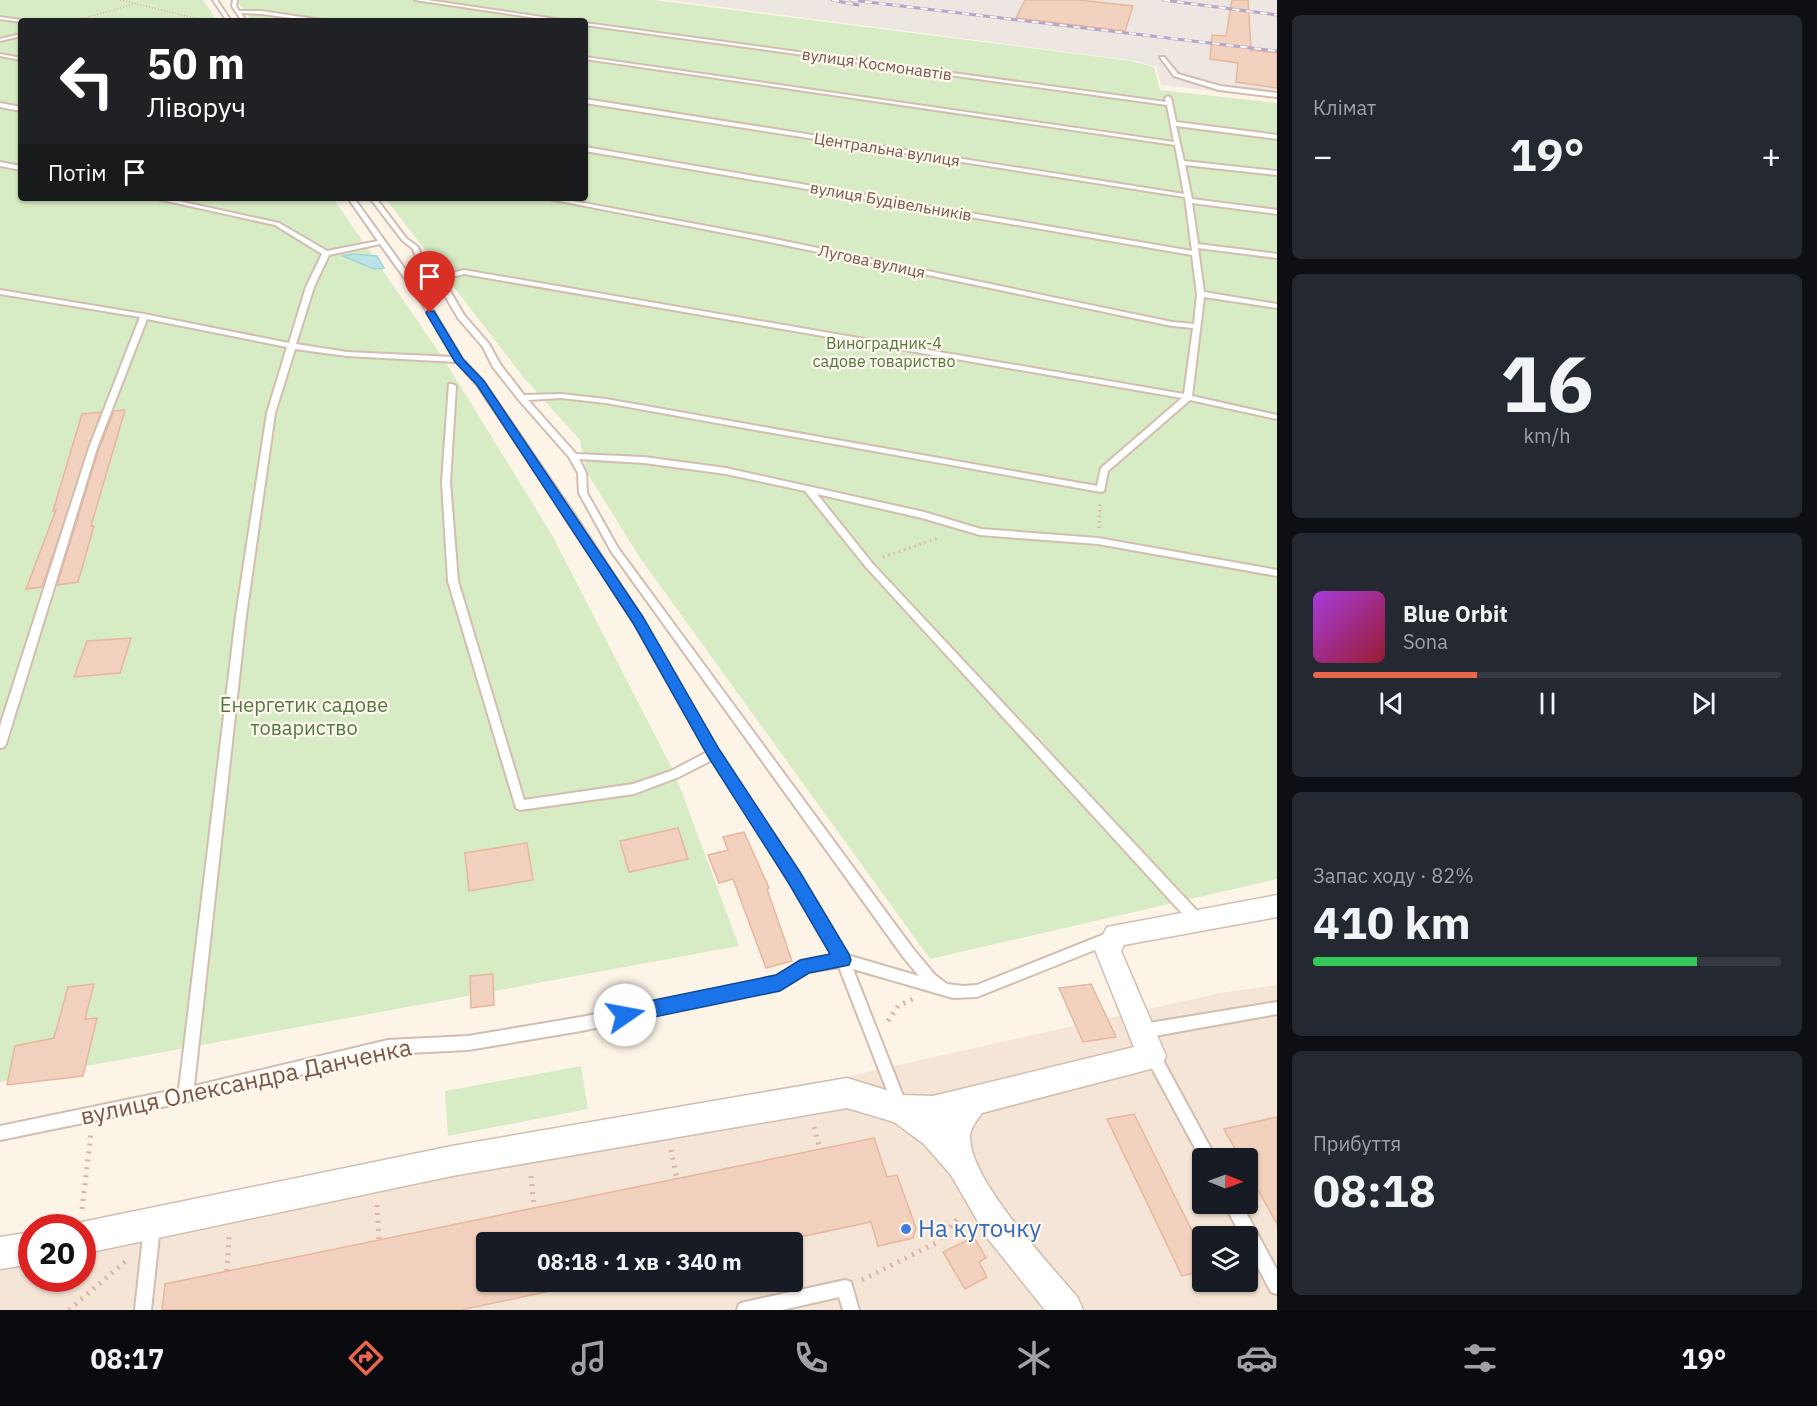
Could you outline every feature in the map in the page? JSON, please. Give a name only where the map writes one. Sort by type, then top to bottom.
[{"type":"street","points":[[96,1228],[152,1232],[231,1208],[375,1178],[665,1123],[847,1093],[902,1110],[933,1111],[1012,1091],[1148,1044],[1108,950],[1116,935],[1277,906]]},
{"type":"street","points":[[960,1167],[955,1137],[962,1115],[975,1099]]},
{"type":"street","points":[[902,1110],[934,1133],[960,1167],[978,1196],[1066,1310]]},
{"type":"street","points":[[0,1253],[18,1250]]},
{"type":"lane","points":[[215,0],[227,18]]},
{"type":"lane","points":[[235,0],[242,18]]},
{"type":"lane","points":[[417,0],[546,18]]},
{"type":"lane","points":[[238,12],[261,12],[305,18]]},
{"type":"lane","points":[[0,18],[18,21]]},
{"type":"lane","name":"вулиця Космонавтів","points":[[588,24],[1168,101],[1174,124]]},
{"type":"lane","points":[[0,40],[18,36]]},
{"type":"lane","points":[[0,55],[18,58]]},
{"type":"lane","points":[[588,58],[1178,144]]},
{"type":"lane","points":[[1162,58],[1176,75],[1219,88],[1277,95]]},
{"type":"lane","name":"Центральна вулиця","points":[[588,101],[1277,212]]},
{"type":"lane","points":[[0,105],[18,108]]},
{"type":"lane","points":[[522,398],[561,396],[606,401],[1101,489],[1104,470],[1188,397],[1201,294],[1189,199],[1174,124],[1277,136]]},
{"type":"lane","name":"вулиця Будівельників","points":[[588,150],[1196,254]]},
{"type":"lane","points":[[0,164],[18,167]]},
{"type":"lane","points":[[1182,164],[1277,173]]},
{"type":"lane","points":[[170,201],[277,224],[326,253],[382,242]]},
{"type":"lane","points":[[353,201],[421,297],[459,360],[480,383],[583,536],[638,621],[714,754],[794,877],[843,960],[902,1110]]},
{"type":"lane","points":[[375,201],[405,239],[416,248],[423,268],[447,293],[461,316],[486,346],[496,365],[573,456],[582,473],[584,493],[614,549],[909,954],[938,988]]},
{"type":"lane","name":"Лугова вулиця","points":[[563,201],[765,239],[1172,324],[1196,326]]},
{"type":"lane","points":[[1195,246],[1277,256]]},
{"type":"lane","points":[[186,1095],[241,616],[271,413],[317,267],[326,253]]},
{"type":"lane","points":[[434,279],[464,272],[1188,397],[1277,417]]},
{"type":"lane","points":[[1201,294],[1277,306]]},
{"type":"lane","points":[[2,295],[144,316],[292,346],[347,354],[459,360]]},
{"type":"lane","points":[[0,744],[93,448],[144,316]]},
{"type":"lane","points":[[452,386],[446,482],[453,581],[520,805],[634,789],[675,774],[714,754]]},
{"type":"lane","points":[[573,456],[685,465],[924,515],[980,532],[1098,541],[1277,573]]},
{"type":"lane","points":[[808,489],[869,565],[1196,919]]},
{"type":"lane","points":[[843,960],[957,994],[977,991],[1116,935]]},
{"type":"lane","name":"вулиця Олександра Данченка","points":[[0,1133],[186,1095],[388,1047],[468,1043],[581,1024],[780,982],[806,966],[843,960]]},
{"type":"lane","points":[[1203,1148],[1148,1044],[1277,1008]]},
{"type":"lane","points":[[1238,1214],[1277,1286]]},
{"type":"lane","points":[[143,1310],[152,1232]]},
{"type":"lane","points":[[745,1310],[845,1288],[851,1310]]},
{"type":"path","points":[[120,0],[194,18]]},
{"type":"path","points":[[85,18],[135,4]]},
{"type":"path","points":[[1098,541],[1101,489]]},
{"type":"path","points":[[869,565],[888,554],[960,531],[980,532]]},
{"type":"path","points":[[875,1041],[898,1006],[938,988]]},
{"type":"path","points":[[83,1214],[93,1114]]},
{"type":"path","points":[[375,1178],[379,1240]]},
{"type":"path","points":[[845,1288],[936,1243],[978,1196]]},
{"type":"path","points":[[227,1271],[231,1208]]},
{"type":"path","points":[[69,1310],[152,1232]]},
{"type":"shaded area","points":[[668,0],[1277,0],[1277,98],[1161,85],[1157,67],[1136,61]]},
{"type":"shaded area","points":[[1277,985],[1277,1310],[0,1310],[0,1266],[18,1262],[18,1292],[96,1292],[96,1245],[1220,993]]},
{"type":"green space","name":"Енергетик садове товариство","points":[[0,0],[203,0],[215,18],[18,18],[18,201],[335,201],[445,361],[552,535],[675,774],[739,946],[0,1082]]},
{"type":"green space","name":"Виноградник-4 садове товариство","points":[[236,0],[654,0],[1131,61],[1154,67],[1160,90],[1277,103],[1277,879],[930,959],[640,558],[586,471],[580,440],[524,378],[387,201],[588,201],[588,18],[250,18]]},
{"type":"green space","points":[[581,1066],[588,1109],[448,1136],[445,1091]]},
{"type":"water","points":[[353,254],[377,256],[384,268],[374,269],[343,256]]},
{"type":"building","points":[[1025,0],[1079,0],[1133,6],[1125,31],[1016,18]]},
{"type":"building","points":[[1232,0],[1248,0],[1251,50],[1277,53],[1277,88],[1236,82],[1238,63],[1210,59],[1212,35],[1226,36]]},
{"type":"building","points":[[125,410],[91,526],[94,526],[78,582],[57,585],[99,449],[114,411]]},
{"type":"building","points":[[101,412],[42,587],[26,589],[56,510],[53,511],[82,414]]},
{"type":"building","points":[[131,638],[120,673],[74,677],[87,641]]},
{"type":"building","points":[[678,828],[688,859],[629,872],[620,841]]},
{"type":"building","points":[[744,832],[769,888],[767,889],[792,961],[766,968],[733,879],[719,883],[708,855],[728,850],[723,837]]},
{"type":"building","points":[[527,843],[533,880],[469,891],[465,853]]},
{"type":"building","points":[[493,974],[494,1005],[471,1008],[470,976]]},
{"type":"building","points":[[94,984],[85,1019],[97,1018],[83,1076],[7,1085],[15,1046],[54,1038],[68,987]]},
{"type":"building","points":[[1091,984],[1116,1037],[1083,1042],[1059,988]]},
{"type":"building","points":[[1134,1114],[1192,1231],[1192,1274],[1182,1276],[1107,1119]]},
{"type":"building","points":[[1277,1117],[1277,1224],[1258,1190],[1258,1148],[1234,1148],[1224,1129]]},
{"type":"building","points":[[874,1138],[887,1177],[897,1175],[916,1228],[913,1238],[878,1246],[871,1222],[803,1236],[803,1232],[476,1232],[476,1292],[545,1292],[461,1310],[162,1310],[165,1284]]},
{"type":"building","points":[[974,1237],[986,1258],[979,1262],[987,1277],[965,1289],[943,1252]]},
{"type":"railway","points":[[832,0],[858,5]]},
{"type":"railway","points":[[851,0],[1277,51]]},
{"type":"railway","points":[[1163,0],[1277,15]]},
{"type":"place","name":"На куточку","points":[[906,1229]]},
{"type":"route","points":[[430,313],[459,360],[480,383],[571,517],[638,621],[714,754],[794,877],[843,960],[806,966],[780,982],[625,1015]]}]
